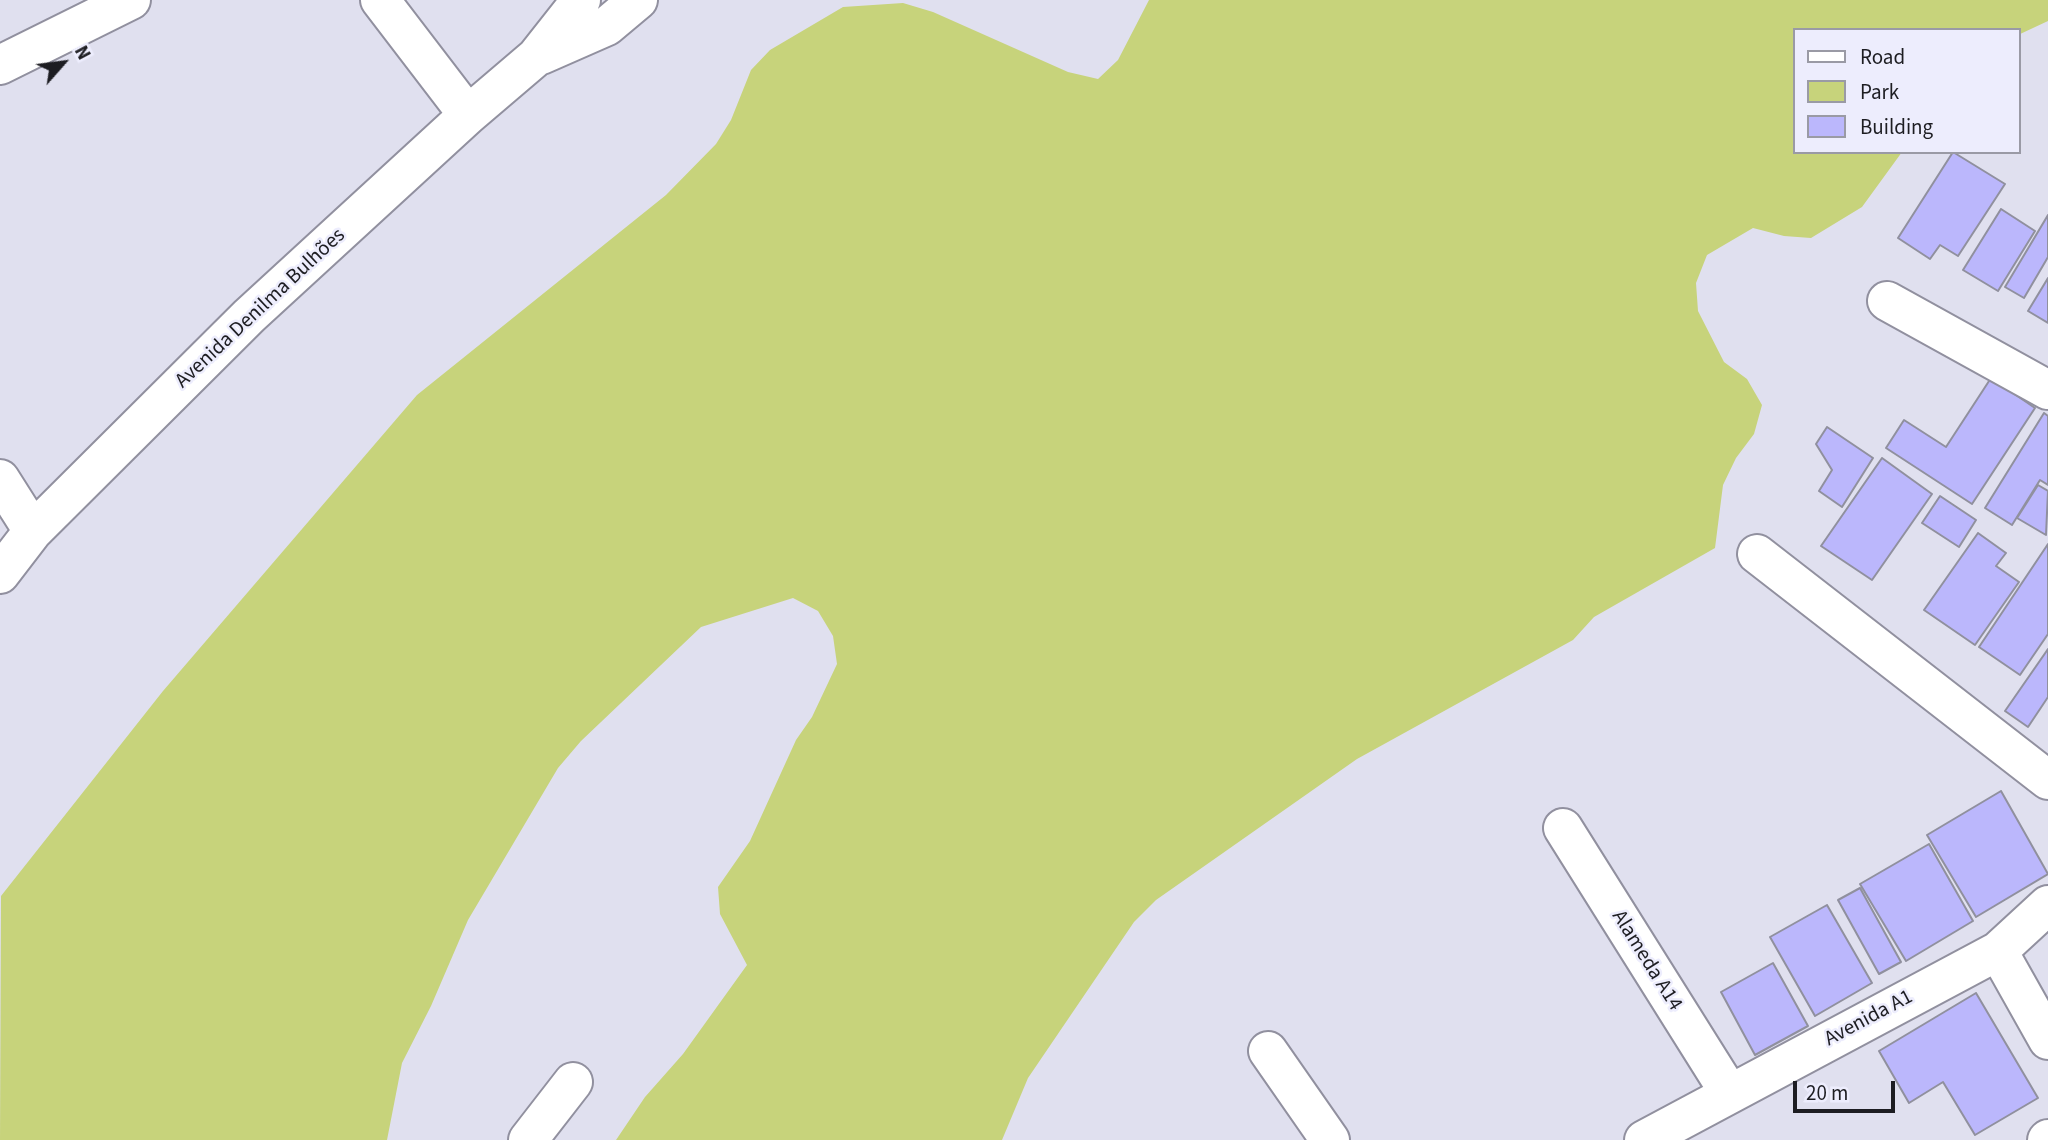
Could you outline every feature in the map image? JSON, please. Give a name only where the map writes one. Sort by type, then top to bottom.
[{"type":"street","points":[[0,65],[131,0]]},
{"type":"street","points":[[380,0],[468,115]]},
{"type":"street","name":"Avenida Denilma Bulhões","points":[[0,574],[33,531],[249,316],[468,115],[590,9],[638,0]]},
{"type":"street","points":[[1887,300],[2048,390]]},
{"type":"street","points":[[0,480],[33,531]]},
{"type":"street","points":[[1757,554],[2048,779]]},
{"type":"street","name":"Alameda A14","points":[[1563,828],[1730,1094]]},
{"type":"street","name":"Avenida A1","points":[[1644,1140],[1998,951],[2048,905]]},
{"type":"street","points":[[1998,951],[2048,1040]]},
{"type":"street","points":[[1268,1051],[1330,1140]]},
{"type":"street","points":[[528,1140],[573,1082]]},
{"type":"green space","points":[[1149,0],[2048,0],[2048,21],[2020,34],[2020,28],[1792,28],[1792,154],[1901,154],[1862,207],[1811,238],[1784,236],[1753,228],[1707,255],[1696,283],[1698,311],[1724,362],[1747,379],[1762,405],[1754,434],[1736,458],[1723,485],[1715,548],[1594,617],[1573,640],[1357,759],[1156,900],[1134,922],[1028,1078],[1002,1140],[616,1140],[645,1097],[683,1054],[747,965],[720,914],[718,887],[750,841],[796,740],[812,717],[837,664],[833,636],[818,611],[793,598],[701,627],[581,741],[558,768],[468,920],[431,1006],[402,1063],[387,1140],[0,1140],[1,896],[163,691],[417,395],[666,195],[716,144],[731,120],[751,70],[770,50],[843,7],[903,3],[933,12],[1068,72],[1098,79],[1118,60]]},
{"type":"building","points":[[1952,154],[1956,154],[2005,184],[1958,256],[1940,245],[1930,259],[1898,238]]},
{"type":"building","points":[[2001,209],[2035,231],[1998,291],[1963,270]]},
{"type":"building","points":[[2048,215],[2048,257],[2024,298],[2005,287]]},
{"type":"building","points":[[2048,278],[2048,323],[2028,311]]},
{"type":"building","points":[[1991,378],[2035,408],[1972,504],[1886,448],[1904,420],[1946,447]]},
{"type":"building","points":[[2044,413],[2048,416],[2048,485],[2040,480],[2012,525],[1985,508]]},
{"type":"building","points":[[1827,427],[1873,458],[1842,507],[1819,491],[1832,470],[1816,444]]},
{"type":"building","points":[[1882,458],[1932,494],[1872,580],[1821,546]]},
{"type":"building","points":[[2038,485],[2048,491],[2046,535],[2017,518]]},
{"type":"building","points":[[1940,496],[1976,520],[1959,547],[1922,523]]},
{"type":"building","points":[[1978,533],[2006,553],[1996,566],[2019,582],[1975,645],[1924,610]]},
{"type":"building","points":[[2048,544],[2048,634],[2020,675],[1979,647]]},
{"type":"building","points":[[2048,649],[2048,697],[2028,727],[2005,711]]},
{"type":"building","points":[[2001,791],[2048,874],[1976,917],[1927,835]]},
{"type":"building","points":[[1929,844],[1973,921],[1906,961],[1860,884]]},
{"type":"building","points":[[1860,888],[1901,962],[1879,974],[1838,900]]},
{"type":"building","points":[[1827,905],[1872,983],[1815,1016],[1770,937]]},
{"type":"building","points":[[1773,963],[1808,1026],[1755,1055],[1721,992]]},
{"type":"building","points":[[1976,993],[2038,1098],[1975,1135],[1943,1082],[1909,1103],[1879,1051]]}]
